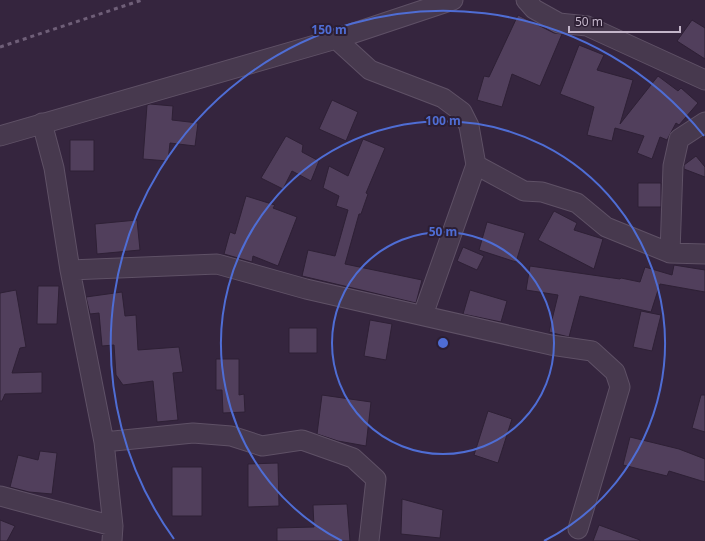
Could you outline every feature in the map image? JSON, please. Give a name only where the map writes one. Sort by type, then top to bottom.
[{"type":"street","points":[[0,136],[336,39],[453,0]]},
{"type":"street","points":[[526,0],[534,9],[559,23],[587,26],[705,80]]},
{"type":"street","points":[[336,39],[370,70],[444,98],[462,112],[469,126],[476,165],[423,315]]},
{"type":"street","points":[[670,252],[673,166],[679,139],[705,122]]},
{"type":"street","points":[[0,496],[113,533],[104,442],[70,270],[54,168],[42,123]]},
{"type":"street","points":[[476,165],[524,191],[542,192],[577,203],[606,227],[670,252],[705,254]]},
{"type":"street","points":[[70,270],[217,264],[306,289],[551,345],[592,351],[615,372],[620,387],[578,529]]},
{"type":"street","points":[[104,442],[194,434],[231,436],[262,446],[302,440],[353,458],[376,479],[369,541]]},
{"type":"building","points":[[518,15],[554,33],[562,34],[540,86],[512,74],[502,107],[477,100],[484,76],[489,77]]},
{"type":"building","points":[[692,20],[705,28],[705,59],[677,41]]},
{"type":"building","points":[[579,45],[604,55],[597,70],[633,80],[620,124],[658,76],[678,91],[681,88],[698,103],[679,125],[676,123],[667,140],[660,137],[652,159],[637,153],[644,136],[615,128],[612,141],[587,135],[594,107],[560,94]]},
{"type":"building","points":[[332,100],[358,112],[346,141],[319,129]]},
{"type":"building","points":[[147,105],[173,106],[172,120],[198,123],[195,146],[170,143],[168,161],[143,159]]},
{"type":"building","points":[[286,136],[303,145],[302,152],[319,161],[311,181],[292,171],[283,189],[261,178]]},
{"type":"building","points":[[363,139],[385,148],[366,193],[368,194],[361,214],[359,214],[345,264],[422,280],[416,303],[302,276],[308,250],[335,256],[348,210],[336,206],[339,196],[323,188],[329,166],[348,176]]},
{"type":"building","points":[[70,140],[94,140],[94,171],[70,171]]},
{"type":"building","points":[[696,156],[705,167],[705,177],[684,169],[684,165]]},
{"type":"building","points":[[638,183],[661,183],[661,207],[638,207]]},
{"type":"building","points":[[246,196],[275,205],[273,208],[297,217],[278,266],[253,256],[252,262],[224,254],[230,232],[235,234]]},
{"type":"building","points":[[554,211],[577,223],[574,230],[603,239],[594,269],[538,240]]},
{"type":"building","points":[[137,220],[140,250],[97,254],[95,224]]},
{"type":"building","points":[[487,222],[525,233],[516,262],[479,250]]},
{"type":"building","points":[[463,247],[484,256],[477,270],[457,261]]},
{"type":"building","points":[[674,265],[705,270],[705,292],[660,284],[651,312],[580,296],[569,337],[549,332],[558,295],[526,290],[530,266],[621,278],[640,282],[645,267],[672,275]]},
{"type":"building","points":[[38,286],[59,286],[57,324],[37,324]]},
{"type":"building","points":[[16,290],[26,347],[20,348],[12,373],[42,372],[42,393],[5,394],[2,401],[0,401],[0,293]]},
{"type":"building","points":[[470,290],[507,301],[501,322],[463,314]]},
{"type":"building","points":[[122,292],[125,316],[136,315],[138,350],[179,347],[183,372],[173,373],[178,420],[157,422],[153,381],[123,385],[116,375],[114,345],[102,346],[99,313],[90,314],[86,297]]},
{"type":"building","points":[[641,311],[661,315],[652,351],[633,347]]},
{"type":"building","points":[[370,320],[392,324],[386,360],[364,356]]},
{"type":"building","points":[[289,328],[317,328],[317,353],[289,353]]},
{"type":"building","points":[[216,359],[239,359],[239,395],[244,394],[245,412],[223,413],[222,390],[216,390]]},
{"type":"building","points":[[322,395],[371,402],[366,446],[338,441],[317,434]]},
{"type":"building","points":[[701,395],[705,395],[705,432],[692,428]]},
{"type":"building","points":[[488,411],[512,419],[498,463],[474,455]]},
{"type":"building","points":[[630,437],[679,449],[705,459],[705,482],[669,471],[667,476],[623,465]]},
{"type":"building","points":[[40,451],[57,453],[52,494],[29,492],[10,487],[18,455],[38,460]]},
{"type":"building","points":[[278,463],[279,506],[248,507],[248,464]]},
{"type":"building","points":[[172,467],[202,467],[202,516],[172,516]]},
{"type":"building","points":[[402,499],[443,510],[440,538],[401,534]]},
{"type":"building","points":[[347,504],[350,541],[277,541],[277,528],[314,527],[313,505]]},
{"type":"building","points":[[0,520],[15,526],[7,541],[0,541]]},
{"type":"building","points":[[599,525],[640,540],[640,541],[593,541]]},
{"type":"railway","points":[[0,47],[142,0]]}]
